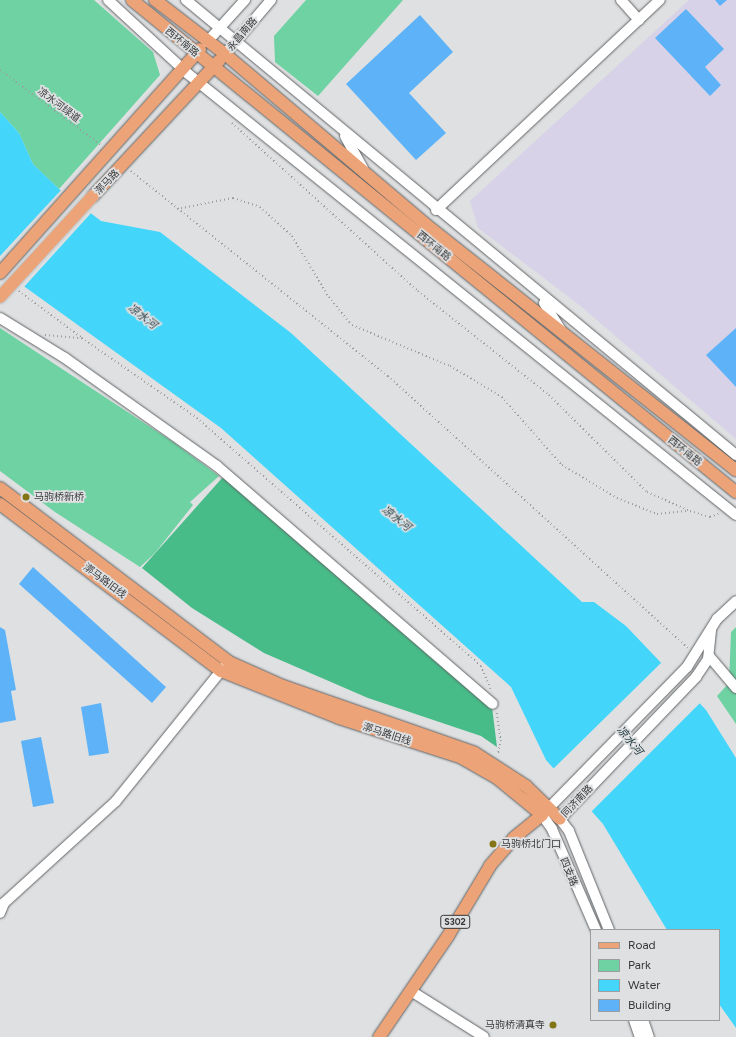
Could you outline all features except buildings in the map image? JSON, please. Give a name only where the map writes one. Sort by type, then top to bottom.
[{"type":"main road","name":"西环南路","points":[[132,0],[196,54],[214,67],[736,492]]},
{"type":"main road","name":"西环南路","points":[[155,0],[207,42],[225,54],[365,173],[736,470]]},
{"type":"main road","name":"永昌南路","points":[[196,54],[207,42]]},
{"type":"main road","name":"漷马路","points":[[0,274],[196,54]]},
{"type":"main road","name":"永昌南路","points":[[214,67],[225,54]]},
{"type":"main road","name":"漷马路","points":[[0,297],[93,196],[200,84],[214,67]]},
{"type":"main road","name":"漷马路旧线","points":[[0,488],[229,662],[283,686],[475,753],[526,786],[546,812]]},
{"type":"main road","name":"漷马路旧线","points":[[0,504],[221,672],[339,718],[460,757],[497,778],[546,812],[560,819]]},
{"type":"main road","name":"S302","points":[[379,1037],[411,991],[490,866],[514,838],[546,812]]},
{"type":"street","points":[[108,0],[200,84],[736,515]]},
{"type":"street","points":[[186,0],[436,210],[736,455]]},
{"type":"street","name":"永昌南路","points":[[207,42],[245,0]]},
{"type":"street","name":"永昌南路","points":[[225,54],[271,0]]},
{"type":"street","points":[[621,0],[639,20]]},
{"type":"street","points":[[436,210],[660,0]]},
{"type":"street","points":[[342,131],[365,173]]},
{"type":"street","points":[[540,295],[564,333]]},
{"type":"street","points":[[0,318],[35,340],[217,466],[493,704]]},
{"type":"street","name":"同济南路","points":[[546,812],[687,667],[696,655],[711,628],[736,601]]},
{"type":"street","name":"同济南路","points":[[560,819],[696,677],[709,656],[711,628]]},
{"type":"street","points":[[709,656],[736,688]]},
{"type":"street","points":[[0,913],[4,903],[116,801],[229,662]]},
{"type":"street","name":"四支路","points":[[546,812],[596,929]]},
{"type":"street","name":"四支路","points":[[560,819],[569,831],[609,929]]},
{"type":"street","points":[[411,991],[484,1037]]},
{"type":"street","points":[[634,1021],[640,1037]]},
{"type":"street","points":[[643,1021],[649,1037]]},
{"type":"path","name":"凉水河绿道","points":[[0,70],[110,151]]},
{"type":"path","points":[[230,120],[418,290],[549,395],[647,492],[690,511],[710,517],[728,508]]},
{"type":"path","points":[[124,164],[177,209],[388,376],[696,655]]},
{"type":"path","points":[[177,209],[233,198],[260,207],[292,236],[329,297],[352,325],[450,366],[502,397],[562,465],[617,498],[657,514],[690,511]]},
{"type":"path","points":[[16,288],[85,340],[198,418],[481,666],[491,684],[493,704],[501,740],[498,755]]},
{"type":"path","points":[[35,340],[49,334],[85,340]]},
{"type":"shaded area","points":[[689,0],[736,0],[736,439],[578,304],[478,228],[470,201]]},
{"type":"green space","points":[[0,0],[94,0],[153,52],[160,75],[59,189],[33,164],[19,133],[0,112]]},
{"type":"green space","points":[[306,0],[403,0],[318,96],[275,62],[274,36]]},
{"type":"green space","points":[[0,328],[173,442],[219,476],[190,502],[193,505],[155,553],[140,567],[55,512],[0,471]]},
{"type":"green space","points":[[223,477],[492,707],[497,747],[481,736],[368,698],[264,653],[192,608],[142,568]]},
{"type":"green space","points":[[736,627],[736,724],[717,696],[729,683],[731,632]]},
{"type":"water","name":"凉水河","points":[[0,112],[19,133],[33,164],[59,189],[101,221],[160,232],[291,333],[582,602],[594,602],[626,626],[706,710],[736,758],[736,1028],[720,1005],[720,929],[666,929],[603,824],[546,760],[511,687],[221,428],[0,269]]},
{"type":"pier","points":[[62,189],[92,212],[23,288],[0,272],[0,256]]},
{"type":"pier","points":[[662,662],[701,702],[590,813],[552,770]]},
{"type":"place","name":"马驹桥新桥","points":[[26,497]]},
{"type":"place","name":"马驹桥北门口","points":[[493,844]]},
{"type":"place","name":"马驹桥清真寺","points":[[553,1025]]}]
